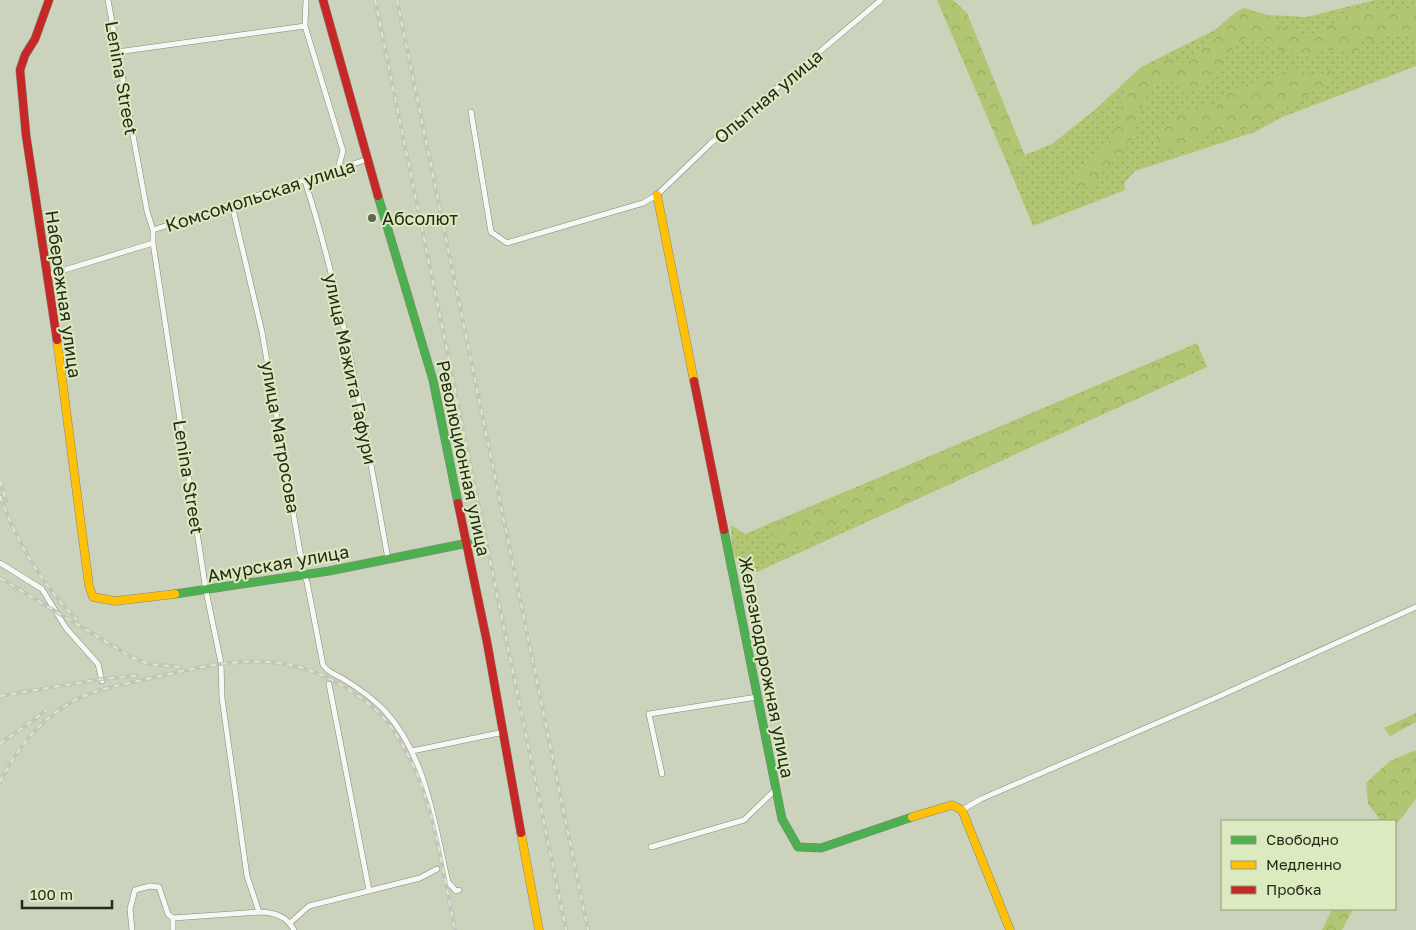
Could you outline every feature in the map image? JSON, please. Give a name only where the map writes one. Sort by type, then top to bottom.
[{"type":"street","name":"Набережная улица","points":[[49,0],[36,39],[25,55],[20,70],[34,189],[48,276],[74,482],[89,586],[93,597]]},
{"type":"street","name":"Lenina Street","points":[[108,0],[116,52],[147,211],[153,230],[153,243],[206,591],[221,663],[222,698],[248,876],[259,912]]},
{"type":"street","points":[[306,0],[305,26],[343,151],[338,169]]},
{"type":"street","name":"Революционная улица","points":[[323,0],[433,380],[468,543],[539,930]]},
{"type":"street","name":"Опытная улица","points":[[470,112],[491,232],[507,243],[644,203],[657,194],[710,144],[881,0]]},
{"type":"street","points":[[116,52],[305,26]]},
{"type":"street","name":"Комсомольская улица","points":[[153,230],[368,159]]},
{"type":"street","name":"улица Мажита Гафури","points":[[305,180],[324,243],[366,436],[388,559]]},
{"type":"street","name":"Железнодорожная улица","points":[[657,194],[782,819],[798,847],[821,848],[931,810],[952,806],[962,810]]},
{"type":"street","name":"улица Матросова","points":[[232,205],[264,342],[304,575],[326,670],[346,680],[384,709],[412,751]]},
{"type":"street","points":[[48,276],[153,243]]},
{"type":"street","name":"Амурская улица","points":[[93,597],[115,601],[206,591],[304,575],[468,543]]},
{"type":"street","points":[[0,563],[42,589],[66,628],[98,664],[102,681]]},
{"type":"street","points":[[1010,930],[962,810],[981,799],[1222,695],[1416,606]]},
{"type":"street","points":[[329,684],[369,890]]},
{"type":"street","points":[[662,774],[649,714],[757,697]]},
{"type":"street","points":[[459,890],[456,891],[448,882],[426,788],[412,751],[504,732]]},
{"type":"street","points":[[651,847],[744,820],[776,788]]},
{"type":"street","points":[[290,923],[309,906],[420,878],[437,869]]},
{"type":"street","points":[[132,930],[130,909],[135,890],[150,886],[159,887],[168,914],[173,918],[259,912],[274,914],[290,923],[294,930]]},
{"type":"street","points":[[173,918],[173,930]]},
{"type":"green space","points":[[937,0],[953,0],[967,13],[1027,161],[1009,168]]},
{"type":"green space","points":[[1375,0],[1416,0],[1416,66],[1280,118],[1255,132],[1135,171],[1124,183],[1125,190],[1033,226],[1009,168],[1027,161],[1025,155],[1052,144],[1096,109],[1141,67],[1215,30],[1236,12],[1244,8],[1268,15],[1306,17]]},
{"type":"green space","points":[[1399,9],[1416,12],[1416,36],[1390,33],[1370,42],[1364,36],[1358,39],[1361,47],[1358,54],[1340,48],[1305,55],[1273,49],[1255,38],[1245,39],[1235,46],[1198,91],[1182,92],[1172,81],[1160,84],[1151,89],[1146,97],[1132,138],[1123,152],[1090,187],[1081,189],[1074,182],[1074,172],[1099,153],[1111,138],[1127,87],[1133,78],[1141,71],[1166,60],[1185,63],[1193,58],[1240,11],[1252,12],[1306,38],[1326,31],[1327,27],[1354,11]]},
{"type":"green space","points":[[1293,69],[1319,75],[1331,70],[1332,80],[1249,129],[1211,131],[1198,143],[1181,152],[1168,150],[1159,144],[1163,127],[1174,116],[1190,108],[1207,103],[1216,110],[1221,108],[1215,101],[1235,89]]},
{"type":"green space","points":[[1197,343],[1207,367],[744,578],[732,549],[731,525],[745,534]]},
{"type":"green space","points":[[1185,351],[1199,367],[868,520],[850,522],[784,552],[775,546],[769,538],[773,525]]},
{"type":"green space","points":[[1416,713],[1416,722],[1390,736],[1384,728]]},
{"type":"green space","points":[[1416,750],[1416,799],[1396,825],[1396,820],[1371,820],[1380,819],[1368,804],[1366,783],[1390,761]]},
{"type":"green space","points":[[1332,910],[1352,910],[1342,930],[1322,930]]},
{"type":"railway","points":[[375,0],[566,930]]},
{"type":"railway","points":[[397,0],[588,930]]},
{"type":"railway","points":[[0,481],[6,501]]},
{"type":"railway","points":[[0,496],[14,530],[32,562],[53,592],[77,620]]},
{"type":"railway","points":[[0,578],[133,658],[149,664],[180,667]]},
{"type":"railway","points":[[0,782],[20,749],[35,730],[54,713],[85,695],[118,685],[200,667],[224,664],[271,662],[317,673],[341,685],[372,707],[388,723],[403,746],[415,770],[433,822],[455,930]]},
{"type":"railway","points":[[0,696],[102,679],[137,676]]},
{"type":"railway","points":[[0,744],[47,710]]},
{"type":"traffic: fast","points":[[378,196],[433,380],[458,503]]},
{"type":"traffic: fast","points":[[724,530],[782,819],[798,847],[821,848],[912,817]]},
{"type":"traffic: fast","points":[[175,594],[329,571],[468,543]]},
{"type":"traffic: slow","points":[[657,195],[694,381]]},
{"type":"traffic: slow","points":[[57,340],[89,586],[93,597],[115,601],[175,594]]},
{"type":"traffic: slow","points":[[912,817],[952,805],[962,810],[1010,930]]},
{"type":"traffic: slow","points":[[521,833],[539,930]]},
{"type":"traffic: jam","points":[[49,0],[35,39],[25,55],[20,70],[26,135],[57,340]]},
{"type":"traffic: jam","points":[[323,0],[378,196]]},
{"type":"traffic: jam","points":[[694,381],[724,530]]},
{"type":"traffic: jam","points":[[458,503],[487,642],[521,833]]},
{"type":"place","name":"Абсолют","points":[[372,218]]}]
